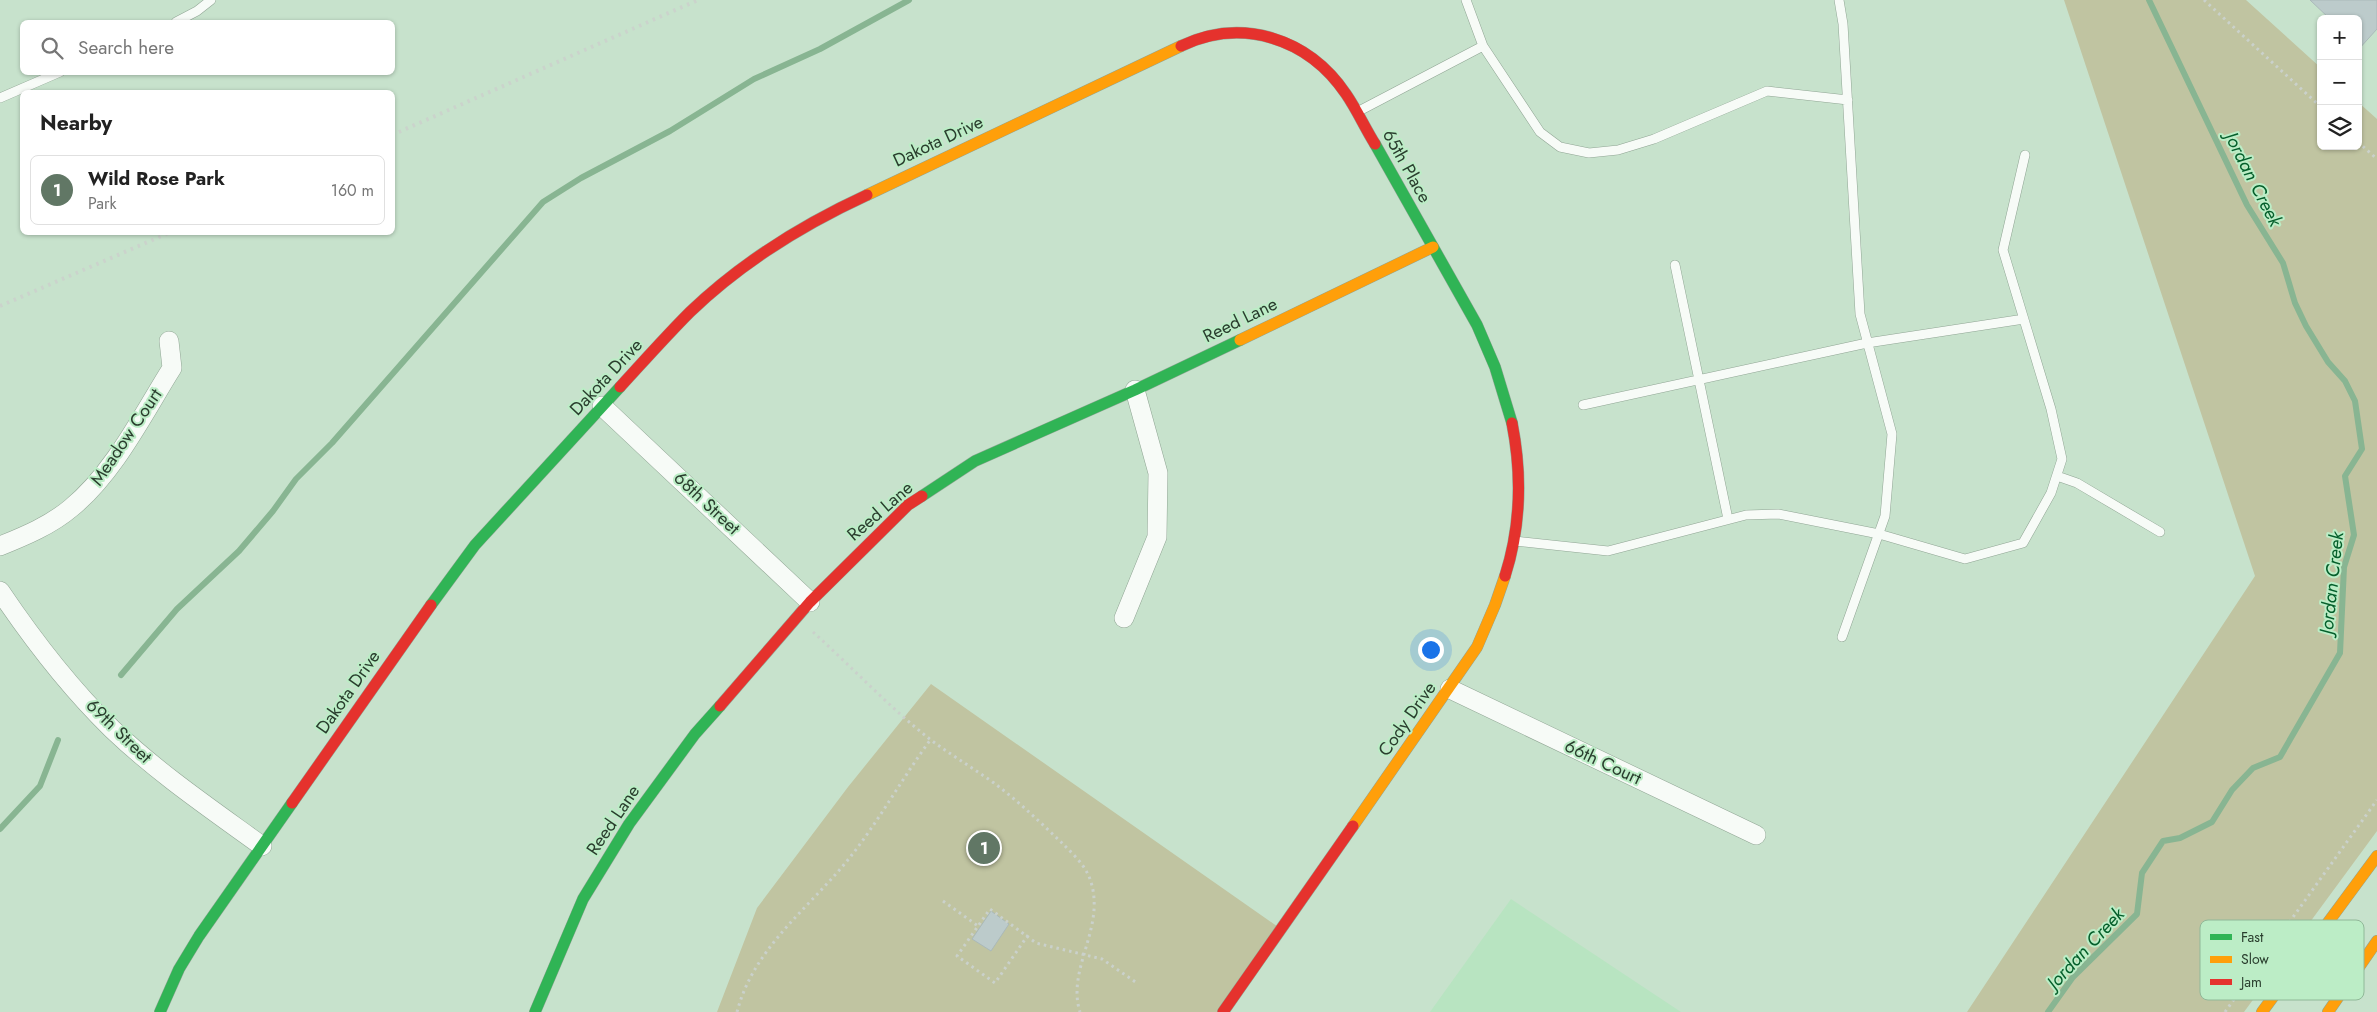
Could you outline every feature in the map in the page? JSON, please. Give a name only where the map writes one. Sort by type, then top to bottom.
[{"type":"street","name":"Dakota Drive","points":[[160,1012],[179,969],[198,936],[434,600],[476,545],[690,312],[729,278],[771,246],[816,219],[1194,41],[1216,34],[1242,32],[1266,34],[1288,42]]},
{"type":"street","name":"65th Place","points":[[1288,42],[1311,55],[1332,74],[1357,113],[1477,325]]},
{"type":"street","name":"Reed Lane","points":[[535,1012],[583,899],[629,824],[695,734],[810,602],[908,505],[966,466],[1135,390],[1433,247]]},
{"type":"street","name":"Cody Drive","points":[[1223,1012],[1450,689],[1477,647],[1493,614],[1507,576],[1515,541],[1519,485],[1517,446],[1508,402],[1494,360],[1477,325]]},
{"type":"street","name":"Meadow Court","points":[[0,546],[49,523],[71,508],[94,486],[107,470],[172,368],[169,341]]},
{"type":"street","points":[[1124,618],[1157,538],[1158,473],[1135,390]]},
{"type":"street","name":"68th Street","points":[[602,406],[810,602]]},
{"type":"street","name":"69th Street","points":[[0,591],[20,621],[60,672],[112,729],[161,771],[262,846]]},
{"type":"street","name":"66th Court","points":[[1450,689],[1756,835]]},
{"type":"street","points":[[2330,920],[2377,856]]},
{"type":"street","points":[[2364,960],[2377,941]]},
{"type":"street","points":[[2262,1012],[2271,1000]]},
{"type":"street","points":[[2328,1012],[2336,1000]]},
{"type":"lane","points":[[180,20],[196,12],[211,0]]},
{"type":"lane","points":[[1466,0],[1483,46],[1540,132],[1560,147],[1589,153],[1618,150],[1654,139],[1766,90],[1848,100]]},
{"type":"lane","points":[[1839,0],[1843,24],[1860,314],[1892,434],[1885,516],[1842,637]]},
{"type":"lane","points":[[1357,113],[1483,46]]},
{"type":"lane","points":[[0,98],[53,75]]},
{"type":"lane","points":[[1515,541],[1608,551],[1746,515],[1778,514],[1879,534],[1965,558],[2023,543],[2051,493],[2062,459],[2051,409],[2003,250],[2025,155]]},
{"type":"lane","points":[[1675,265],[1728,519]]},
{"type":"lane","points":[[1584,405],[1867,343],[2024,319]]},
{"type":"lane","points":[[2057,476],[2077,483],[2160,532]]},
{"type":"path","points":[[2204,0],[2319,105]]},
{"type":"path","points":[[2362,146],[2377,159]]},
{"type":"path","points":[[809,628],[930,739],[994,784],[1041,822],[1075,856],[1089,876],[1094,896],[1095,911],[1077,992],[1080,1012]]},
{"type":"path","points":[[738,1012],[740,1000],[757,963],[851,856],[930,739]]},
{"type":"path","points":[[2291,920],[2377,800]]},
{"type":"path","points":[[943,901],[978,926]]},
{"type":"path","points":[[1028,936],[996,983],[957,956],[990,909],[1028,936],[1036,943],[1102,959],[1137,983]]},
{"type":"path","points":[[2225,1012],[2234,1000]]},
{"type":"shaded area","points":[[2064,0],[2246,0],[2317,64],[2317,150],[2362,150],[2362,106],[2377,119],[2377,831],[2312,920],[2200,920],[2200,1000],[2253,1000],[2244,1012],[1967,1012],[2255,576]]},
{"type":"shaded area","points":[[931,684],[1281,929],[1223,1012],[717,1012],[757,908],[848,787]]},
{"type":"shaded area","points":[[1511,899],[1681,1012],[1430,1012]]},
{"type":"building","points":[[2310,0],[2377,0],[2377,29],[2362,46],[2362,15],[2326,15]]},
{"type":"building","points":[[991,911],[1009,924],[991,951],[972,939]]},
{"type":"waterway","points":[[121,675],[177,609],[239,551],[273,511],[296,479],[332,443],[543,202],[581,178],[670,131],[754,79],[820,49],[909,0]]},
{"type":"waterway","name":"Jordan Creek","points":[[2048,1012],[2073,977],[2137,914],[2142,873],[2163,841],[2180,838],[2212,822],[2232,790],[2253,768],[2280,757],[2340,653],[2344,567],[2354,535],[2345,476],[2362,449],[2355,401],[2345,381],[2328,362],[2306,326],[2295,303],[2283,263],[2247,205],[2149,0]]},
{"type":"waterway","points":[[0,829],[40,786],[58,740]]},
{"type":"railway","points":[[395,134],[698,0]]},
{"type":"railway","points":[[0,306],[164,235]]},
{"type":"traffic: fast","points":[[1375,144],[1477,325],[1495,367],[1512,423]]},
{"type":"traffic: fast","points":[[922,496],[975,461],[1135,390],[1240,340]]},
{"type":"traffic: fast","points":[[431,605],[475,545],[620,387]]},
{"type":"traffic: fast","points":[[535,1012],[583,899],[629,824],[695,734],[720,706]]},
{"type":"traffic: fast","points":[[160,1012],[179,969],[199,936],[292,803]]},
{"type":"traffic: slow","points":[[867,195],[1181,46]]},
{"type":"traffic: slow","points":[[1240,340],[1433,247]]},
{"type":"traffic: slow","points":[[1353,826],[1477,647],[1505,576]]},
{"type":"traffic: slow","points":[[2330,920],[2377,856]]},
{"type":"traffic: slow","points":[[2364,960],[2377,941]]},
{"type":"traffic: slow","points":[[2262,1012],[2271,1000]]},
{"type":"traffic: slow","points":[[2328,1012],[2336,1000]]},
{"type":"traffic: jam","points":[[1181,46],[1204,37],[1227,33],[1250,34],[1272,38],[1293,47],[1313,59],[1331,75],[1350,100],[1375,144]]},
{"type":"traffic: jam","points":[[620,387],[690,312],[730,277],[796,232],[867,195]]},
{"type":"traffic: jam","points":[[1505,576],[1514,538],[1518,500],[1517,461],[1512,423]]},
{"type":"traffic: jam","points":[[720,706],[810,602],[908,505],[922,496]]},
{"type":"traffic: jam","points":[[292,803],[431,605]]},
{"type":"traffic: jam","points":[[1223,1012],[1353,826]]},
{"type":"place","name":"Wild Rose Park","points":[[984,848]]}]
